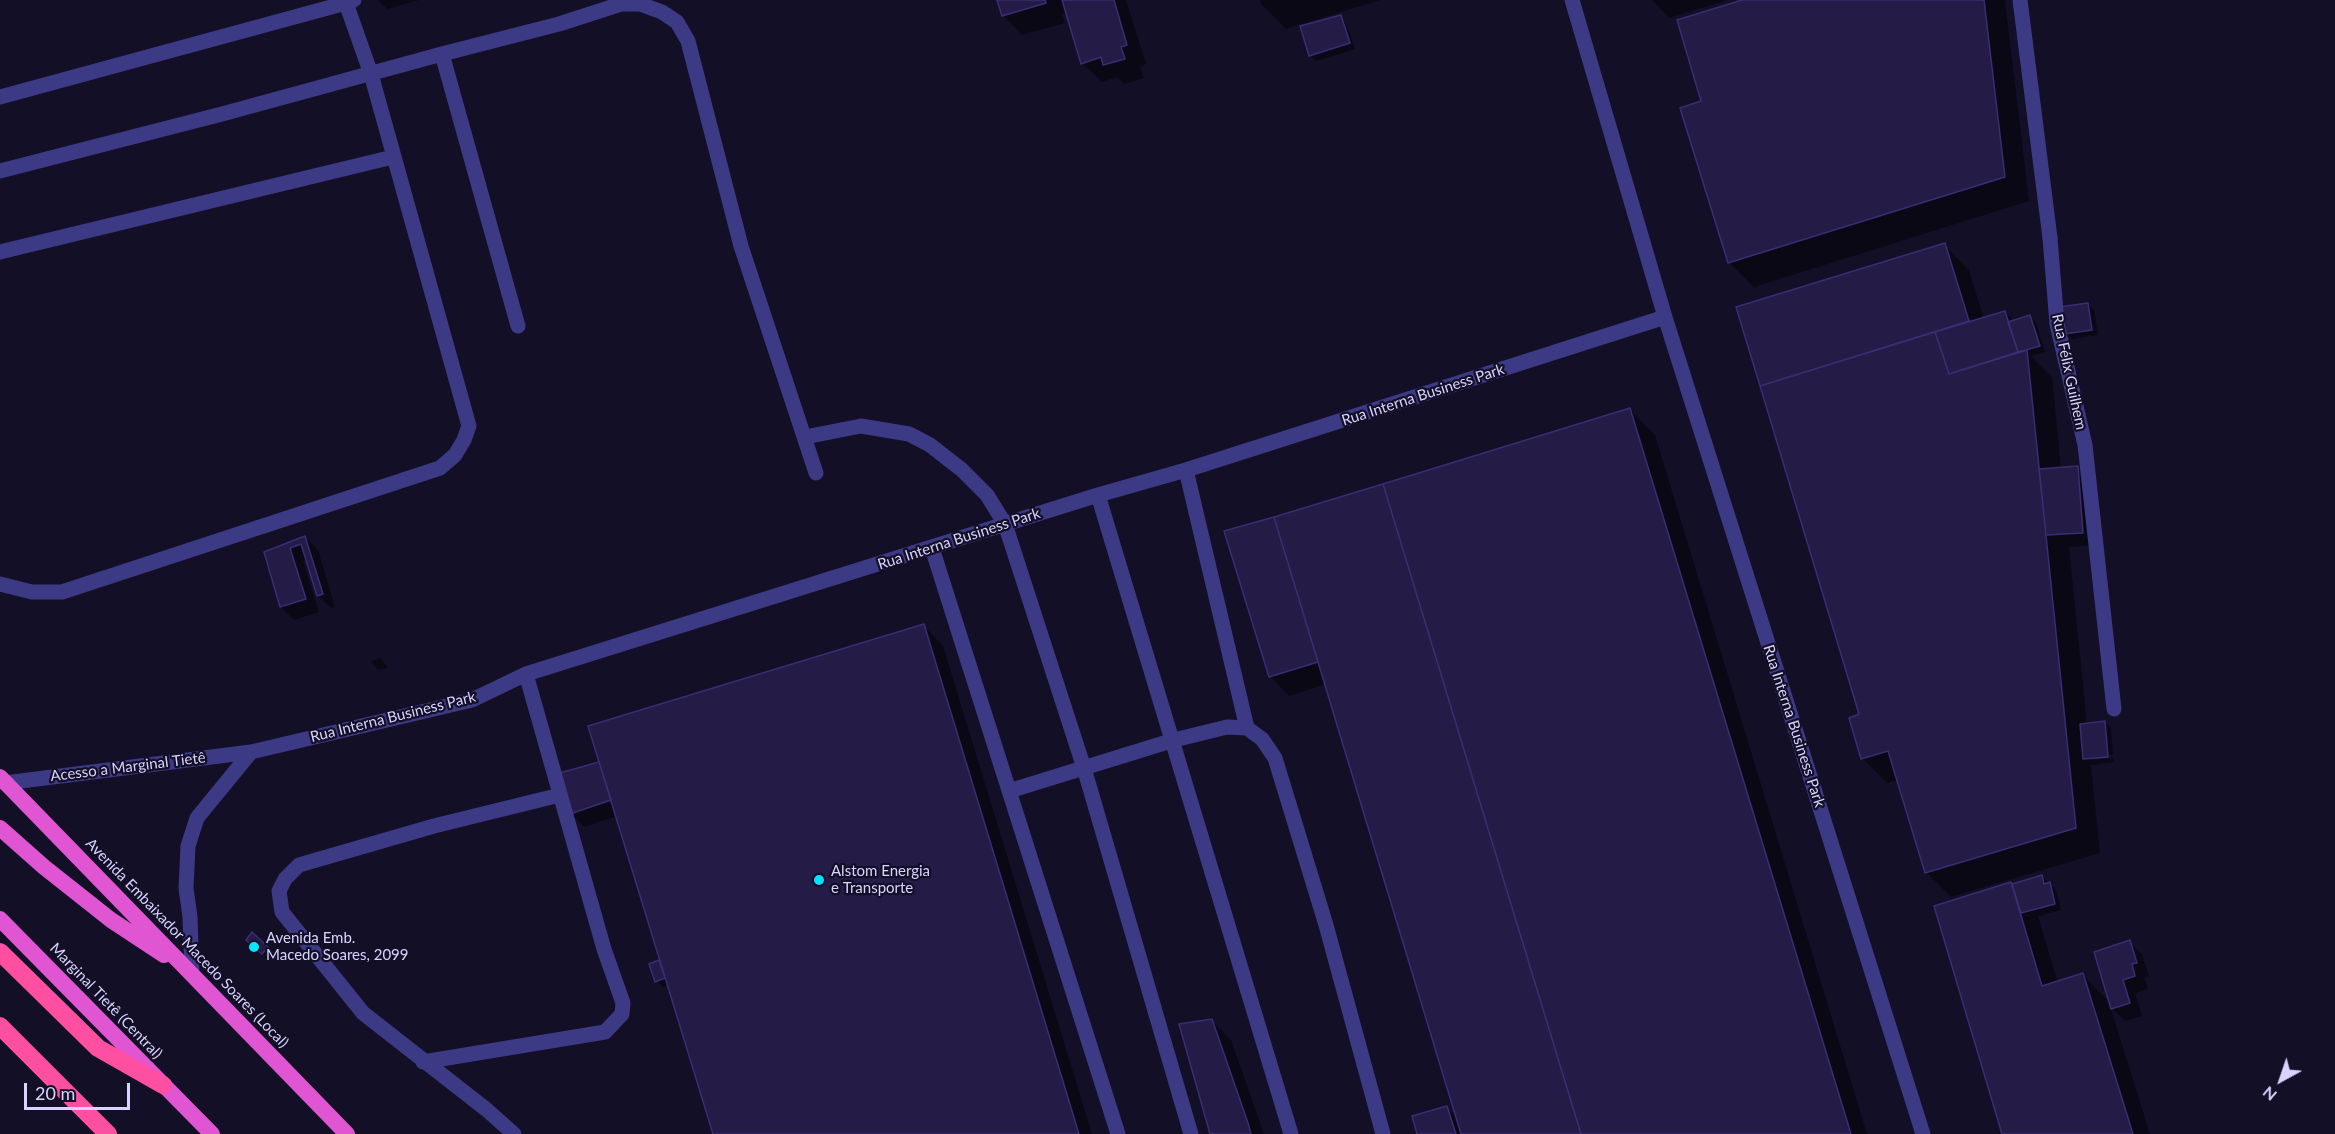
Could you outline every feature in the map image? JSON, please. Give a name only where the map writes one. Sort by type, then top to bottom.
[{"type":"highway","name":"Avenida Embaixador Macedo Soares (Local)","points":[[3,780],[347,1134]]},
{"type":"highway","points":[[0,828],[44,867],[111,920],[192,974]]},
{"type":"highway","name":"Marginal Tietê (Central)","points":[[0,919],[212,1134]]},
{"type":"highway","points":[[0,952],[98,1048],[163,1085]]},
{"type":"highway","points":[[0,1026],[108,1134]]},
{"type":"street","name":"Rua Interna Business Park","points":[[1572,0],[1665,317],[1923,1134]]},
{"type":"street","name":"Rua Félix Guilhem","points":[[2020,0],[2050,238],[2057,324],[2085,445],[2114,709]]},
{"type":"street","points":[[0,97],[348,1],[469,426],[455,455],[440,468],[62,592],[32,592],[0,584]]},
{"type":"street","points":[[0,171],[560,24],[621,4],[640,4],[662,12],[676,22],[688,41],[741,246],[816,473]]},
{"type":"street","points":[[442,54],[518,326]]},
{"type":"street","points":[[0,252],[393,157]]},
{"type":"street","name":"Rua Interna Business Park","points":[[251,752],[472,700],[526,674],[1098,495],[1186,470],[1665,317]]},
{"type":"street","points":[[805,437],[861,426],[909,434],[930,445],[962,470],[987,495],[1005,524],[1084,768],[1191,1134]]},
{"type":"street","points":[[1186,470],[1247,728]]},
{"type":"street","points":[[1098,495],[1174,740],[1291,1134]]},
{"type":"street","points":[[932,548],[1118,1134]]},
{"type":"street","points":[[423,1062],[605,1032],[622,1014],[623,1003],[604,949],[526,674]]},
{"type":"street","points":[[1009,791],[1174,740],[1227,727],[1247,728],[1262,739],[1275,758],[1326,926],[1383,1134]]},
{"type":"street","points":[[192,974],[190,917],[186,888],[188,846],[197,818],[251,752]]},
{"type":"street","name":"Acesso a Marginal Tietê","points":[[3,780],[251,752]]},
{"type":"street","points":[[514,1134],[487,1110],[363,1013],[282,912],[279,891],[285,879],[299,865],[434,826],[560,795]]},
{"type":"building","points":[[997,0],[1045,0],[1046,3],[1002,16]]},
{"type":"building","points":[[1062,0],[1114,0],[1127,45],[1121,47],[1125,59],[1103,65],[1101,57],[1081,64]]},
{"type":"building","points":[[1742,0],[1984,0],[2005,177],[1728,263],[1680,108],[1701,101],[1677,20]]},
{"type":"building","points":[[1341,15],[1350,43],[1309,56],[1300,26]]},
{"type":"building","points":[[1945,243],[1969,321],[1760,386],[1736,307]]},
{"type":"building","points":[[2088,303],[2092,330],[2064,334],[2059,307]]},
{"type":"building","points":[[2005,311],[2018,352],[1949,374],[1935,332]]},
{"type":"building","points":[[2030,315],[2040,346],[2018,352],[2008,322]]},
{"type":"building","points":[[1935,332],[1949,374],[2027,350],[2076,828],[1925,873],[1888,751],[1861,759],[1849,718],[1859,714],[1760,386]]},
{"type":"building","points":[[1630,408],[1851,1134],[1581,1134],[1383,484]]},
{"type":"building","points":[[2078,466],[2083,533],[2046,535],[2039,469]]},
{"type":"building","points":[[1383,484],[1581,1134],[1461,1134],[1274,517]]},
{"type":"building","points":[[1274,517],[1318,662],[1269,677],[1224,531]]},
{"type":"building","points":[[305,536],[323,594],[317,596],[301,544],[290,548],[306,599],[280,607],[264,552]]},
{"type":"building","name":"Alstom Energia e Transporte","points":[[924,624],[1079,1134],[713,1134],[588,726]]},
{"type":"building","points":[[2105,721],[2108,757],[2083,759],[2080,724]]},
{"type":"building","points":[[599,762],[611,800],[570,814],[556,774]]},
{"type":"building","points":[[2042,875],[2044,884],[2050,882],[2055,904],[2021,913],[2012,884]]},
{"type":"building","points":[[2011,882],[2042,986],[2083,973],[2133,1134],[2002,1134],[1934,906]]},
{"type":"building","points":[[252,932],[268,947],[262,954],[246,940]]},
{"type":"building","points":[[2130,940],[2137,963],[2132,964],[2135,976],[2123,980],[2130,1003],[2111,1009],[2094,952]]},
{"type":"building","points":[[659,960],[665,978],[655,982],[649,964]]},
{"type":"building","points":[[1212,1019],[1251,1134],[1210,1134],[1179,1024]]},
{"type":"building","points":[[1447,1106],[1456,1134],[1417,1134],[1412,1116]]},
{"type":"place","name":"Alstom Energia e Transporte","points":[[819,880]]},
{"type":"place","name":"Avenida Emb. Macedo Soares, 2099","points":[[254,947]]}]
